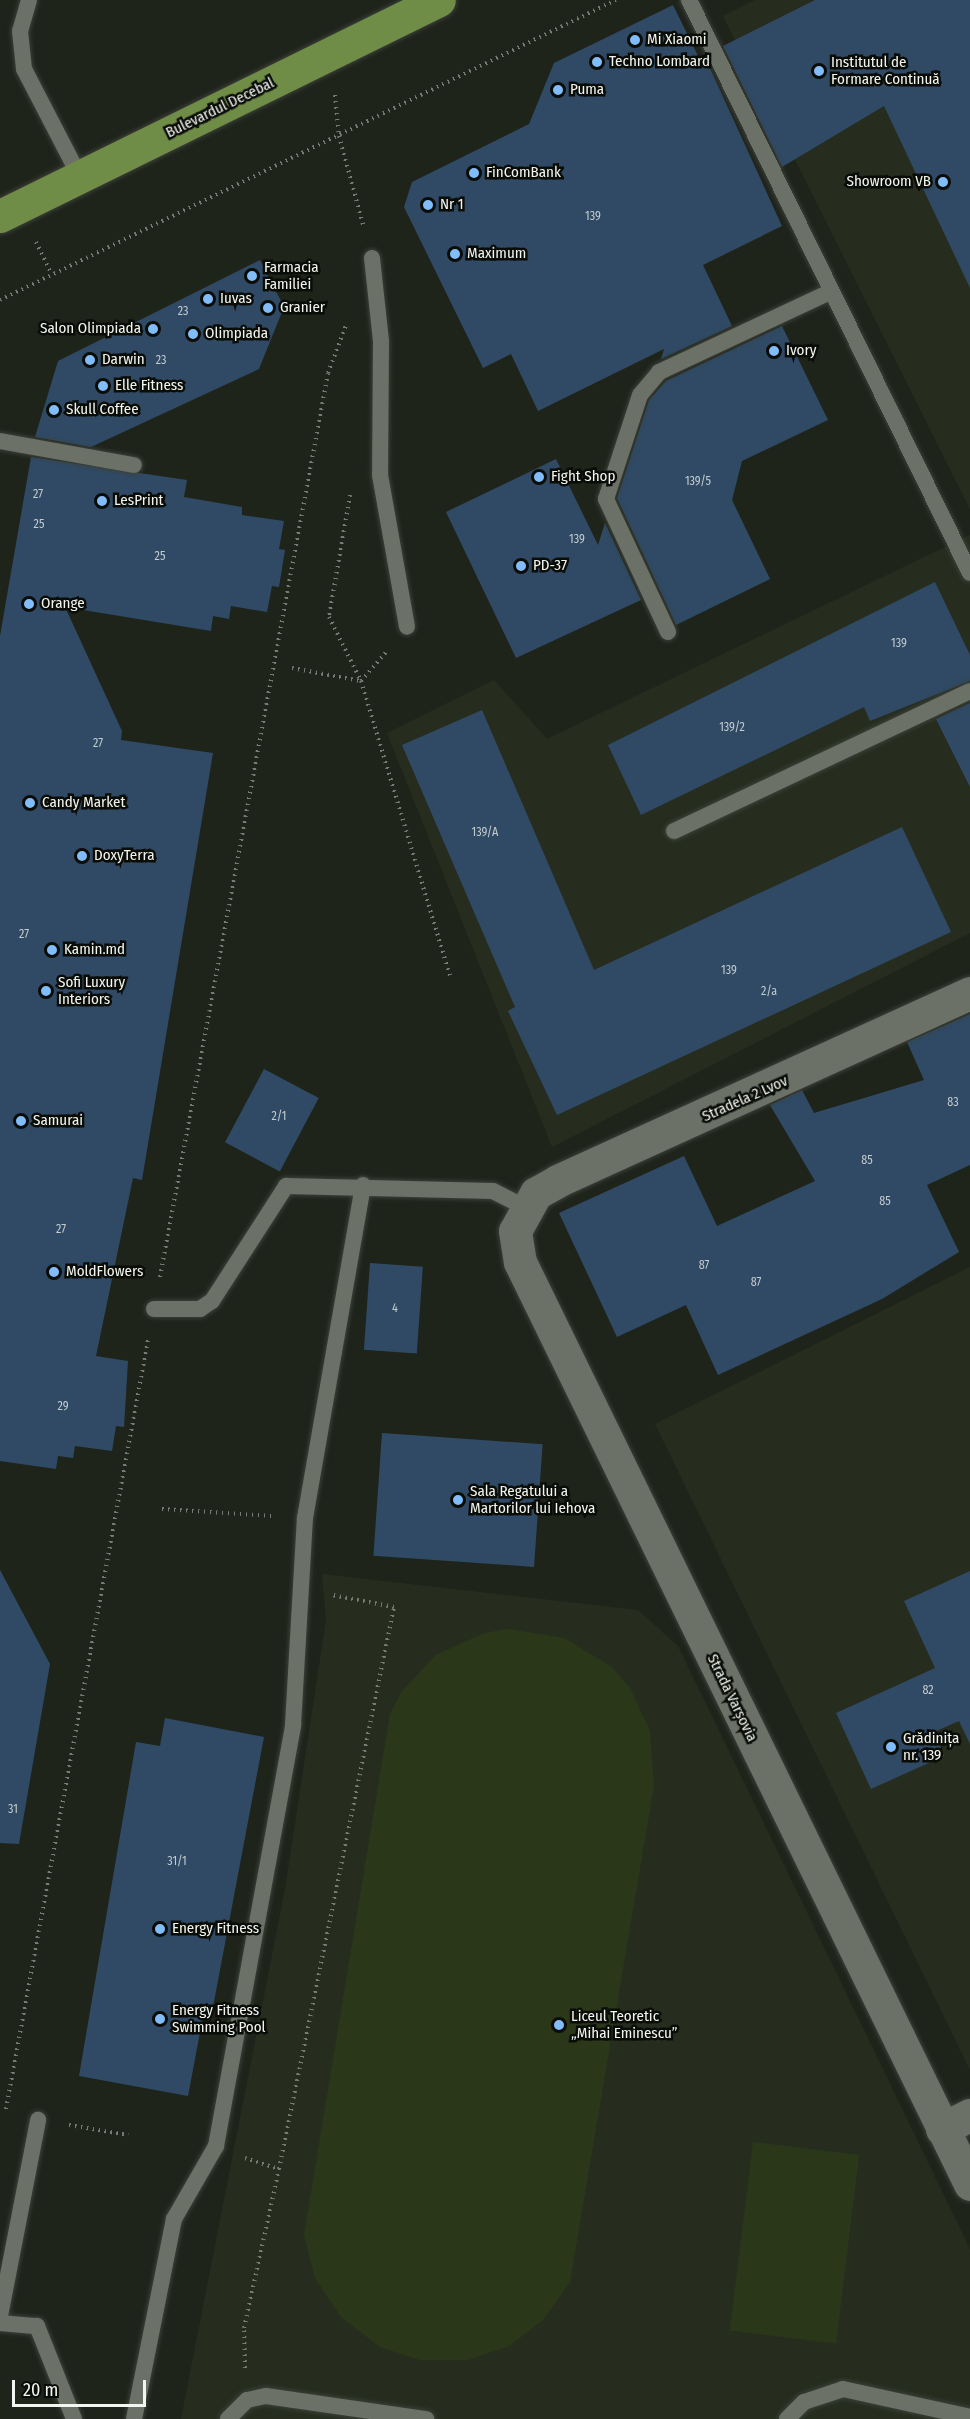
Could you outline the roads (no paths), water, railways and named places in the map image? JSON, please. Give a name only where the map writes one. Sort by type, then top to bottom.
[{"type":"main road","name":"Bulevardul Decebal","points":[[0,216],[439,0]]},
{"type":"street","name":"Stradela 2 Lvov","points":[[524,1207],[558,1181],[970,993]]},
{"type":"street","name":"Strada Varșovia","points":[[524,1207],[515,1231],[520,1262],[956,2122],[970,2184]]},
{"type":"lane","points":[[29,0],[20,31],[24,69],[80,177]]},
{"type":"lane","points":[[689,0],[830,292],[970,573]]},
{"type":"lane","points":[[372,258],[381,341],[380,475],[407,627]]},
{"type":"lane","points":[[668,632],[606,499],[640,395],[659,372],[830,292]]},
{"type":"lane","points":[[0,441],[134,465]]},
{"type":"lane","points":[[674,831],[970,691]]},
{"type":"lane","points":[[154,1309],[200,1309],[212,1301],[286,1186],[363,1185],[493,1191],[524,1207]]},
{"type":"lane","points":[[134,2419],[174,2218],[216,2146],[292,1725],[305,1518],[363,1185]]},
{"type":"lane","points":[[0,2316],[38,2120]]},
{"type":"lane","points":[[0,2323],[37,2326],[74,2419]]},
{"type":"lane","points":[[787,2419],[804,2402],[843,2389],[970,2417]]},
{"type":"lane","points":[[228,2419],[247,2400],[266,2396],[426,2419]]},
{"type":"place","name":"Mi Xiaomi","points":[[635,40]]},
{"type":"place","name":"Techno Lombard","points":[[597,62]]},
{"type":"place","name":"Institutul de Formare Continuă","points":[[819,71]]},
{"type":"place","name":"Puma","points":[[558,90]]},
{"type":"place","name":"FinComBank","points":[[474,173]]},
{"type":"place","name":"Showroom VB","points":[[943,182]]},
{"type":"place","name":"Nr 1","points":[[428,205]]},
{"type":"place","name":"Maximum","points":[[455,254]]},
{"type":"place","name":"Farmacia Familiei","points":[[252,276]]},
{"type":"place","name":"Iuvas","points":[[208,299]]},
{"type":"place","name":"Granier","points":[[268,308]]},
{"type":"place","name":"Salon Olimpiada","points":[[153,329]]},
{"type":"place","name":"Olimpiada","points":[[193,334]]},
{"type":"place","name":"Ivory","points":[[774,351]]},
{"type":"place","name":"Darwin","points":[[90,360]]},
{"type":"place","name":"Elle Fitness","points":[[103,386]]},
{"type":"place","name":"Skull Coffee","points":[[54,410]]},
{"type":"place","name":"Fight Shop","points":[[539,477]]},
{"type":"place","name":"LesPrint","points":[[102,501]]},
{"type":"place","name":"PD-37","points":[[521,566]]},
{"type":"place","name":"Orange","points":[[29,604]]},
{"type":"place","name":"Candy Market","points":[[30,803]]},
{"type":"place","name":"DoxyTerra","points":[[82,856]]},
{"type":"place","name":"Kamin.md","points":[[52,950]]},
{"type":"place","name":"Sofi Luxury Interiors","points":[[46,991]]},
{"type":"place","name":"Samurai","points":[[21,1121]]},
{"type":"place","name":"MoldFlowers","points":[[54,1272]]},
{"type":"place","name":"Sala Regatului a Martorilor lui Iehova","points":[[458,1500]]},
{"type":"place","name":"Grădinița nr. 139","points":[[891,1747]]},
{"type":"place","name":"Energy Fitness","points":[[160,1929]]},
{"type":"place","name":"Energy Fitness Swimming Pool","points":[[160,2019]]},
{"type":"place","name":"Liceul Teoretic „Mihai Eminescu”","points":[[559,2025]]}]
